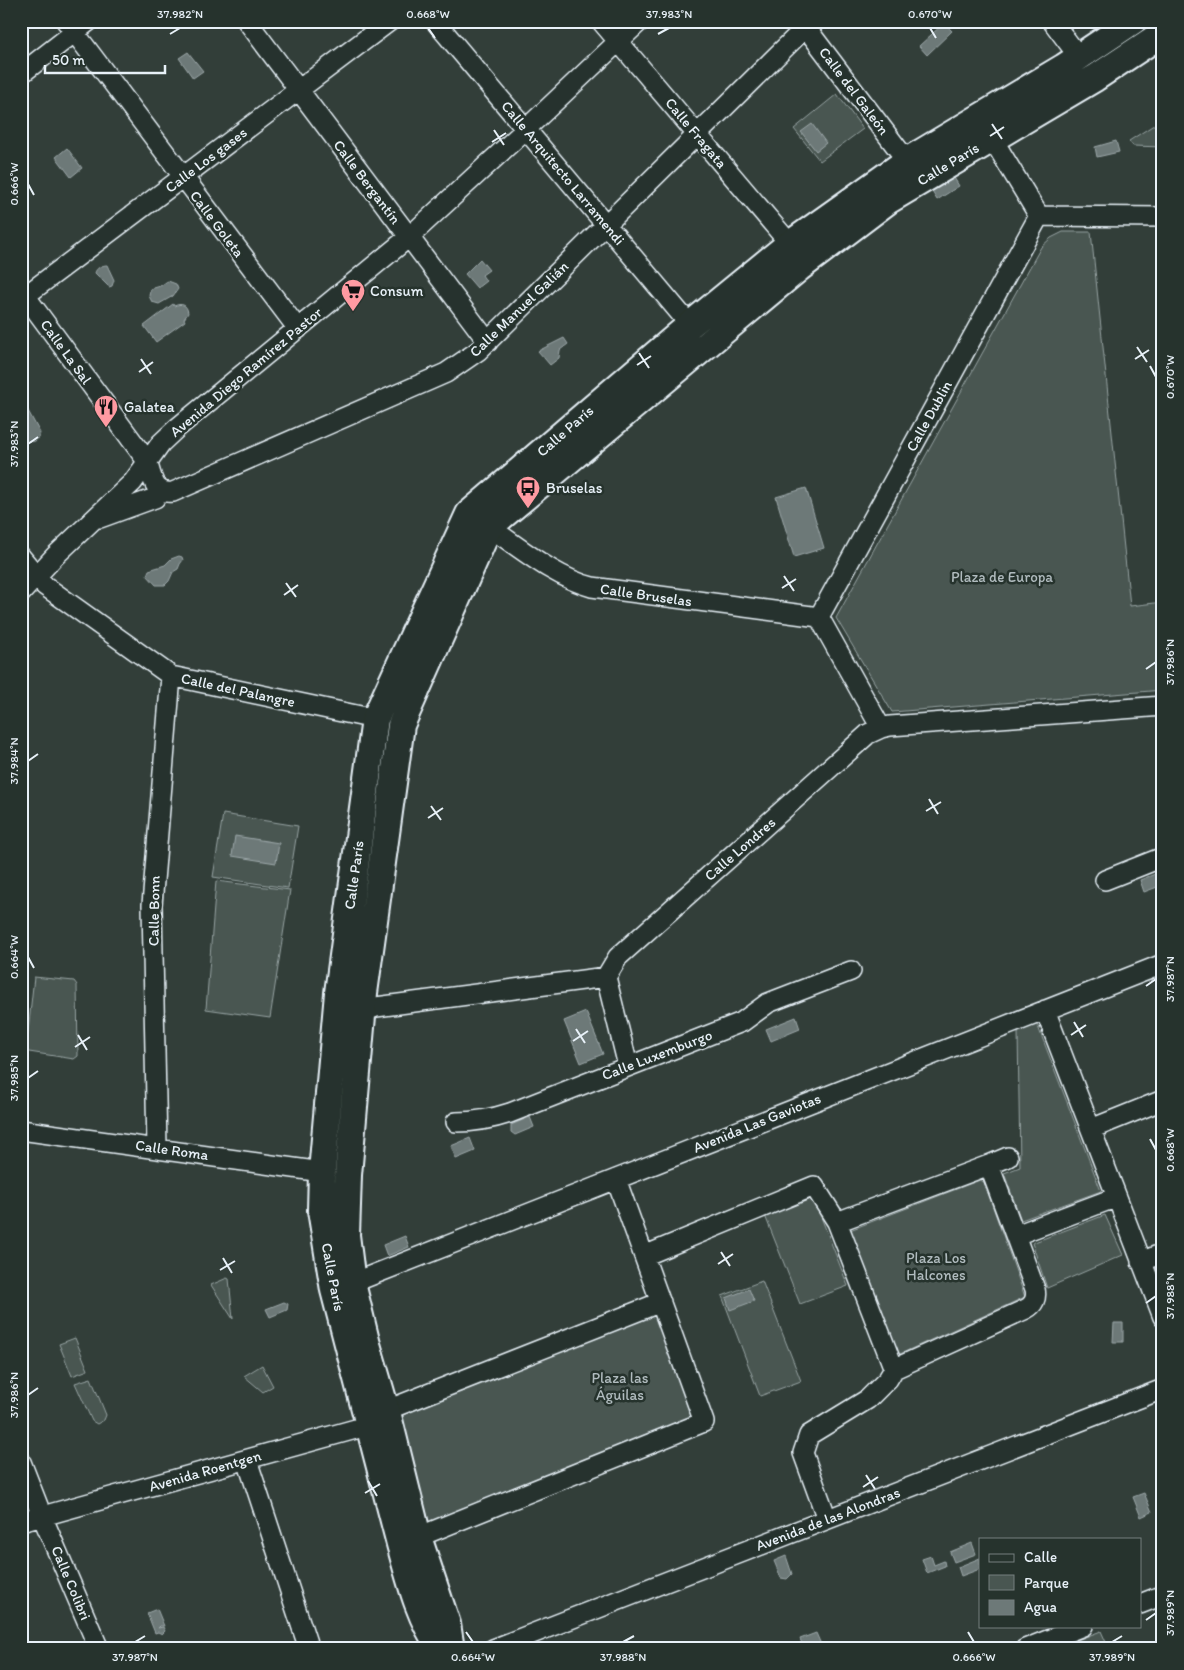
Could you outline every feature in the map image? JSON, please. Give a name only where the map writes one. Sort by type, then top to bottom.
[{"type":"main road","name":"Calle París","points":[[441,1649],[429,1631],[411,1586],[409,1541],[381,1419],[366,1341],[343,1287],[321,1210],[322,1172],[355,1010],[401,724],[479,520],[797,251],[907,161],[1079,57],[1133,21]]},
{"type":"main road","name":"Calle París","points":[[343,1287],[355,1010],[375,719],[479,520],[690,325],[797,251],[889,200],[1095,78],[1163,33]]},
{"type":"main road","points":[[1079,57],[1095,78]]},
{"type":"main road","points":[[375,719],[401,724]]},
{"type":"main road","points":[[322,1172],[348,1175]]},
{"type":"main road","name":"Calle París","points":[[409,1541],[447,1624],[451,1649]]},
{"type":"street","name":"Calle Bergantín","points":[[247,21],[488,342]]},
{"type":"street","name":"Calle Los gases","points":[[23,295],[390,21]]},
{"type":"street","name":"Calle Arquitecto Larramendi","points":[[435,21],[690,325]]},
{"type":"street","name":"Calle Fragata","points":[[601,21],[797,251]]},
{"type":"street","name":"Avenida Diego Ramírez Pastor","points":[[21,593],[56,556],[133,482],[161,443],[177,428],[409,237],[640,21]]},
{"type":"street","points":[[1052,21],[1079,57]]},
{"type":"street","name":"Calle Manuel Galián","points":[[158,489],[163,492],[173,492],[446,373],[468,359],[488,342],[807,23]]},
{"type":"street","name":"Calle del Galeón","points":[[807,23],[907,161]]},
{"type":"street","points":[[21,74],[76,25]]},
{"type":"street","name":"Calle Goleta","points":[[76,25],[182,178],[298,330]]},
{"type":"street","points":[[992,138],[1039,216],[1163,216]]},
{"type":"street","name":"Calle Dublin","points":[[819,617],[1039,216]]},
{"type":"street","name":"Calle La Sal","points":[[23,295],[148,461]]},
{"type":"street","points":[[92,521],[155,498],[158,489],[152,481],[148,461]]},
{"type":"street","name":"Calle Bruselas","points":[[479,520],[556,573],[580,584],[819,617]]},
{"type":"street","name":"Calle del Palangre","points":[[21,557],[37,577],[58,596],[172,676],[375,719]]},
{"type":"street","points":[[819,617],[881,728]]},
{"type":"street","name":"Calle Bonn","points":[[157,1148],[152,905],[172,676]]},
{"type":"street","name":"Calle Londres","points":[[606,977],[618,957],[868,734],[881,728],[1163,706]]},
{"type":"street","points":[[1105,880],[1163,857]]},
{"type":"street","name":"Avenida Las Gaviotas","points":[[343,1287],[1163,964]]},
{"type":"street","name":"Calle Luxemburgo","points":[[456,1122],[493,1119],[742,1022],[768,1003],[851,971]]},
{"type":"street","points":[[355,1010],[606,977],[628,1066]]},
{"type":"street","points":[[1045,1010],[1163,1317]]},
{"type":"street","points":[[1090,1128],[1161,1105]]},
{"type":"street","name":"Calle Roma","points":[[21,1130],[322,1172]]},
{"type":"street","points":[[837,1222],[1008,1157]]},
{"type":"street","points":[[826,1519],[803,1453],[809,1435],[868,1399],[888,1379],[894,1369],[1030,1307],[1034,1303],[1036,1294],[989,1165]]},
{"type":"street","points":[[409,1541],[704,1422],[616,1179]]},
{"type":"street","points":[[644,1256],[814,1186],[837,1222],[894,1369]]},
{"type":"street","points":[[1016,1236],[1117,1197]]},
{"type":"street","points":[[1141,1262],[1163,1253]]},
{"type":"street","points":[[381,1419],[661,1302]]},
{"type":"street","name":"Avenida de las Alondras","points":[[493,1649],[1163,1390]]},
{"type":"street","name":"Avenida Roentgen","points":[[21,1522],[247,1460],[381,1419]]},
{"type":"street","points":[[247,1460],[309,1649]]},
{"type":"street","points":[[21,1462],[42,1516]]},
{"type":"street","name":"Calle Colibri","points":[[42,1516],[99,1649]]},
{"type":"street","points":[[1142,1603],[1163,1596]]},
{"type":"street","points":[[1025,1649],[1078,1628]]},
{"type":"green space","points":[[837,94],[863,129],[820,161],[794,129]]},
{"type":"green space","points":[[1163,119],[1163,147],[1133,146],[1129,141]]},
{"type":"green space","name":"Plaza de Europa","points":[[1063,232],[1091,232],[1130,606],[1163,602],[1163,690],[892,712],[836,618],[1041,247],[1051,238]]},
{"type":"green space","points":[[223,814],[298,826],[288,888],[213,877]]},
{"type":"green space","points":[[216,881],[290,890],[270,1018],[206,1009]]},
{"type":"green space","points":[[34,977],[74,981],[77,985],[78,1056],[74,1059],[26,1050]]},
{"type":"green space","points":[[1037,1024],[1101,1191],[1021,1220],[1004,1173],[1020,1167],[1018,1031]]},
{"type":"green space","name":"Plaza Los Halcones","points":[[980,1180],[984,1182],[1025,1297],[900,1354],[897,1353],[850,1230]]},
{"type":"green space","points":[[812,1194],[848,1286],[800,1304],[764,1213]]},
{"type":"green space","points":[[1105,1215],[1123,1255],[1047,1288],[1032,1243]]},
{"type":"green space","points":[[227,1278],[229,1279],[233,1319],[211,1285]]},
{"type":"green space","points":[[762,1281],[801,1381],[760,1396],[722,1296]]},
{"type":"green space","name":"Plaza las Águilas","points":[[654,1310],[694,1417],[428,1525],[397,1415]]},
{"type":"green space","points":[[75,1338],[88,1370],[72,1376],[59,1344]]},
{"type":"green space","points":[[262,1365],[273,1386],[263,1392],[244,1376]]},
{"type":"green space","points":[[91,1378],[106,1415],[104,1420],[97,1424],[92,1421],[75,1383]]},
{"type":"green space","points":[[1101,1631],[1109,1649],[1054,1649]]},
{"type":"water","points":[[944,23],[952,31],[927,55],[919,46]]},
{"type":"water","points":[[188,52],[203,71],[193,78],[179,58]]},
{"type":"water","points":[[812,124],[826,143],[816,151],[801,132]]},
{"type":"water","points":[[1116,141],[1119,152],[1097,157],[1095,147]]},
{"type":"water","points":[[67,148],[82,168],[71,177],[56,157]]},
{"type":"water","points":[[953,176],[959,186],[937,200],[931,190]]},
{"type":"water","points":[[480,259],[489,270],[482,275],[486,281],[477,288],[465,274]]},
{"type":"water","points":[[107,265],[114,280],[112,286],[109,287],[95,273],[100,267]]},
{"type":"water","points":[[168,281],[176,284],[178,289],[173,296],[159,304],[152,302],[149,296],[150,291]]},
{"type":"water","points":[[173,304],[174,306],[183,305],[186,308],[188,313],[184,319],[185,321],[156,342],[144,326]]},
{"type":"water","points":[[564,338],[568,344],[560,350],[559,358],[550,365],[538,351]]},
{"type":"water","points":[[21,403],[26,407],[40,433],[34,441],[24,439],[24,432],[21,429]]},
{"type":"water","points":[[806,488],[824,548],[794,557],[776,497]]},
{"type":"water","points":[[179,556],[183,560],[165,585],[156,585],[147,575],[149,570],[165,565],[171,559]]},
{"type":"water","points":[[235,836],[279,843],[276,863],[232,856]]},
{"type":"water","points":[[1155,874],[1160,886],[1144,892],[1140,880]]},
{"type":"water","points":[[586,1012],[603,1054],[581,1063],[564,1021]]},
{"type":"water","points":[[796,1017],[800,1029],[771,1041],[766,1029]]},
{"type":"water","points":[[530,1117],[534,1127],[515,1135],[511,1132],[511,1125]]},
{"type":"water","points":[[470,1138],[475,1151],[456,1159],[451,1146]]},
{"type":"water","points":[[405,1236],[409,1247],[387,1256],[383,1245]]},
{"type":"water","points":[[749,1289],[754,1301],[730,1310],[726,1298]]},
{"type":"water","points":[[284,1302],[288,1304],[287,1310],[270,1317],[266,1309]]},
{"type":"water","points":[[1114,1323],[1123,1323],[1123,1342],[1113,1342]]},
{"type":"water","points":[[1144,1493],[1152,1512],[1141,1517],[1133,1497]]},
{"type":"water","points":[[972,1543],[976,1554],[954,1562],[950,1552]]},
{"type":"water","points":[[786,1556],[792,1574],[787,1579],[781,1578],[774,1561]]},
{"type":"water","points":[[931,1556],[934,1565],[944,1561],[945,1566],[927,1573],[922,1559]]},
{"type":"water","points":[[979,1558],[979,1569],[961,1576],[958,1567]]},
{"type":"water","points":[[157,1609],[164,1626],[158,1628],[163,1627],[165,1631],[162,1634],[155,1633],[147,1613]]},
{"type":"water","points":[[816,1633],[823,1649],[796,1649],[803,1646],[800,1639]]},
{"type":"place","name":"Consum","points":[[353,312]]},
{"type":"place","name":"Galatea","points":[[106,428]]},
{"type":"place","name":"Bruselas","points":[[528,509]]}]
